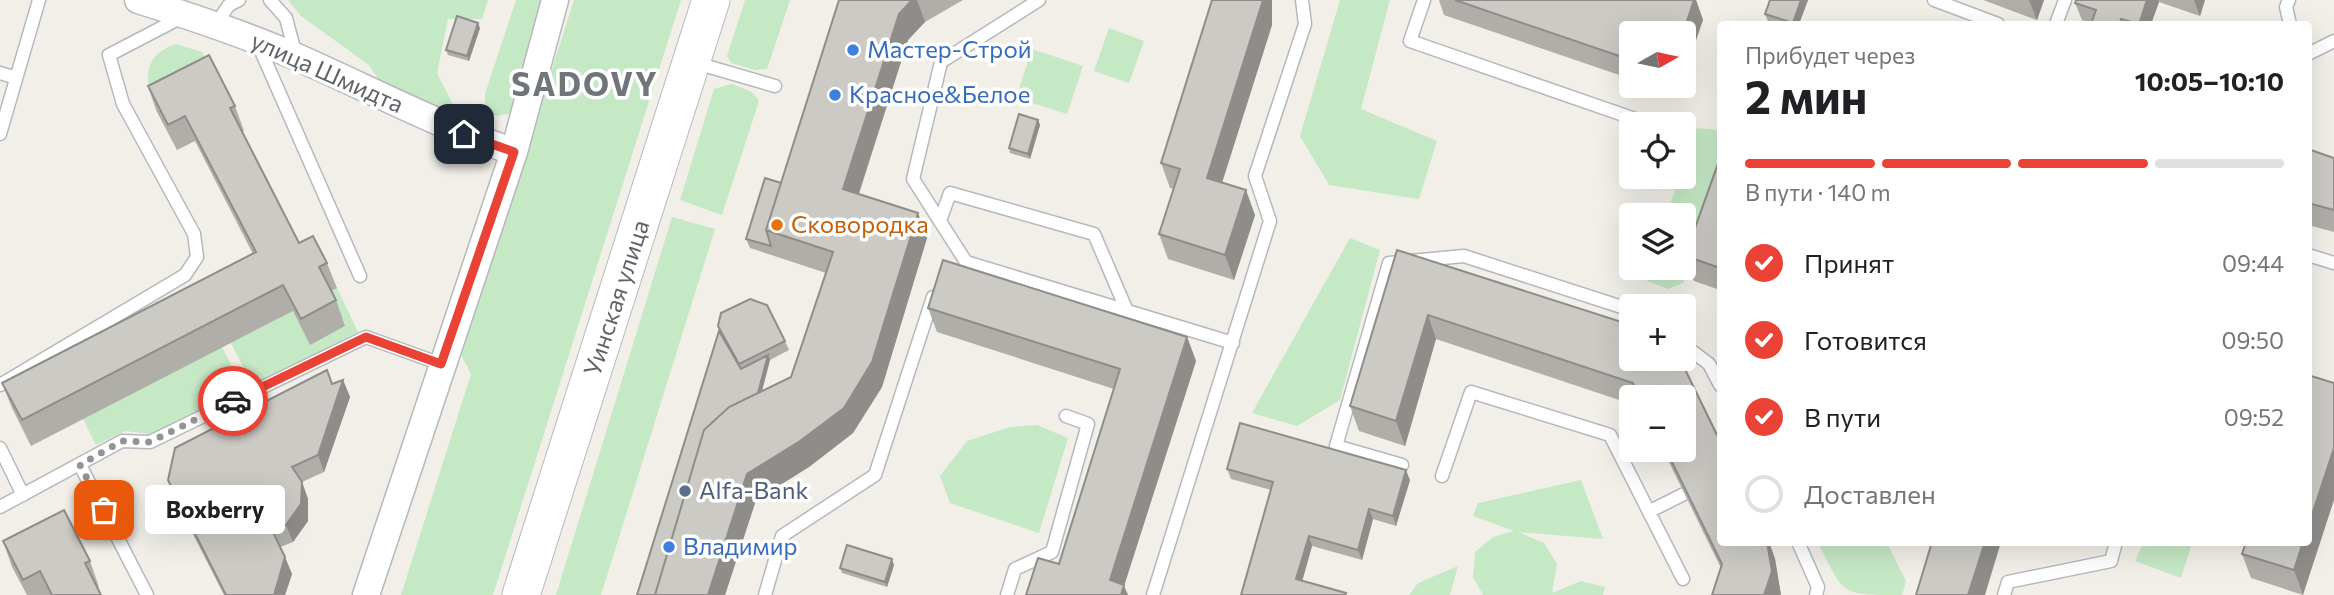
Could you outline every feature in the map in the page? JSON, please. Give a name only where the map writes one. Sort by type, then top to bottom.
[{"type":"main road","name":"Уинская улица","points":[[521,595],[712,0]]},
{"type":"street","name":"улица Шмидта","points":[[138,0],[187,15],[296,57],[464,134],[514,152]]},
{"type":"street","points":[[366,595],[514,152],[555,0]]},
{"type":"lane","points":[[0,134],[39,0]]},
{"type":"lane","points":[[215,26],[229,5],[239,0]]},
{"type":"lane","points":[[270,0],[286,18],[296,57]]},
{"type":"lane","points":[[1039,0],[942,62],[913,179],[966,262],[1233,343]]},
{"type":"lane","points":[[1153,595],[1270,220],[1255,176],[1305,24],[1302,0]]},
{"type":"lane","points":[[1424,0],[1410,41],[1619,113]]},
{"type":"lane","points":[[1934,0],[1990,21]]},
{"type":"lane","points":[[2057,21],[2065,0]]},
{"type":"lane","points":[[2289,0],[2286,8],[2289,21]]},
{"type":"lane","points":[[0,385],[185,275],[197,257],[194,234],[123,104],[109,55],[187,15]]},
{"type":"lane","points":[[2312,53],[2334,41]]},
{"type":"lane","points":[[257,42],[360,276]]},
{"type":"lane","points":[[2312,42],[2322,49]]},
{"type":"lane","points":[[692,62],[775,86]]},
{"type":"lane","points":[[0,73],[16,78]]},
{"type":"lane","points":[[940,221],[950,193],[1094,234],[1128,311]]},
{"type":"lane","points":[[1402,465],[1336,446],[1389,263],[1464,256],[1619,306]]},
{"type":"lane","points":[[2312,256],[2334,263]]},
{"type":"lane","points":[[765,595],[782,536],[875,475],[935,289]]},
{"type":"lane","points":[[0,507],[122,441],[150,442],[366,337],[441,364]]},
{"type":"lane","points":[[1696,354],[1709,363],[1717,379]]},
{"type":"lane","points":[[1442,476],[1471,392],[1610,435],[1683,579]]},
{"type":"lane","points":[[1007,595],[1015,569],[1052,552],[1088,424],[1066,416]]},
{"type":"lane","points":[[0,448],[23,495]]},
{"type":"lane","points":[[80,465],[148,595]]},
{"type":"lane","points":[[1650,511],[1684,494]]},
{"type":"lane","points":[[1800,546],[1818,587],[1816,595]]},
{"type":"lane","points":[[2004,595],[2008,582],[2110,561],[2115,546]]},
{"type":"green space","points":[[288,0],[488,0],[482,19],[448,19],[437,73],[461,120],[382,85],[369,65],[301,16]]},
{"type":"green space","points":[[516,0],[546,0],[513,113],[497,116],[485,111],[485,94]]},
{"type":"green space","points":[[574,0],[681,0],[493,595],[401,595],[471,374],[461,355]]},
{"type":"green space","points":[[745,0],[790,0],[767,69],[755,70],[731,63],[727,56]]},
{"type":"green space","points":[[1340,0],[1390,0],[1361,109],[1437,141],[1419,199],[1329,185],[1300,136]]},
{"type":"green space","points":[[1109,28],[1144,41],[1129,83],[1094,71]]},
{"type":"green space","points":[[176,44],[202,52],[218,80],[157,112],[150,91],[148,71],[156,55]]},
{"type":"green space","points":[[1032,49],[1083,66],[1067,114],[1016,98]]},
{"type":"green space","points":[[732,84],[752,92],[759,101],[722,215],[680,200],[714,89]]},
{"type":"green space","points":[[1696,128],[1717,130],[1717,185],[1696,245],[1696,203],[1671,203],[1675,189],[1696,189]]},
{"type":"green space","points":[[672,217],[715,229],[601,595],[556,595]]},
{"type":"green space","points":[[1350,238],[1380,250],[1340,400],[1297,426],[1252,413]]},
{"type":"green space","points":[[1684,280],[1683,283],[1668,289],[1647,281]]},
{"type":"green space","points":[[337,288],[358,332],[254,388],[231,343],[293,311],[310,344],[345,326],[328,293]]},
{"type":"green space","points":[[222,347],[245,392],[160,435],[125,431],[96,445],[83,419]]},
{"type":"green space","points":[[1037,425],[1068,438],[1039,533],[950,503],[940,476],[967,441],[1010,427]]},
{"type":"green space","points":[[1581,480],[1603,539],[1518,532],[1544,543],[1557,564],[1552,593],[1581,581],[1605,587],[1603,595],[1483,595],[1473,577],[1475,552],[1493,537],[1514,531],[1473,516],[1478,503]]},
{"type":"green space","points":[[1820,546],[1888,546],[1906,581],[1902,595],[1866,594],[1846,588],[1834,573]]},
{"type":"green space","points":[[2142,546],[2191,546],[2181,578],[2135,561]]},
{"type":"green space","points":[[1458,566],[1450,595],[1409,595],[1418,583]]},
{"type":"building","points":[[839,0],[912,0],[899,14],[843,189],[918,213],[872,362],[844,408],[800,441],[747,474],[708,595],[655,595],[704,430],[729,407],[791,377],[833,252],[766,230]]},
{"type":"building","points":[[1212,0],[1263,0],[1207,178],[1246,190],[1225,255],[1159,234],[1180,169],[1161,163]]},
{"type":"building","points":[[1455,0],[1694,0],[1687,21],[1619,21],[1619,56]]},
{"type":"building","points":[[1770,0],[1801,0],[1794,21],[1765,14]]},
{"type":"building","points":[[2076,0],[2147,0],[2140,21],[2092,21],[2096,10],[2075,3]]},
{"type":"building","points":[[457,16],[478,23],[467,56],[446,50]]},
{"type":"building","points":[[209,55],[235,106],[230,108],[299,243],[313,236],[327,263],[319,267],[336,300],[301,319],[283,285],[22,420],[2,383],[256,252],[185,116],[168,125],[148,86]]},
{"type":"building","points":[[1019,114],[1038,120],[1028,154],[1009,148]]},
{"type":"building","points":[[2312,150],[2334,158],[2334,210],[2312,204]]},
{"type":"building","points":[[1717,166],[1717,267],[1696,260],[1696,225]]},
{"type":"building","points":[[765,178],[781,183],[766,230],[771,246],[746,239]]},
{"type":"building","points":[[1397,250],[1619,321],[1619,371],[1686,371],[1693,385],[1634,385],[1428,315],[1396,421],[1350,406]]},
{"type":"building","points":[[943,260],[1187,337],[1110,580],[1124,585],[1121,595],[1026,595],[1038,558],[1059,564],[1120,369],[928,308]]},
{"type":"building","points":[[750,299],[767,305],[785,341],[739,364],[718,326],[721,313]]},
{"type":"building","points":[[719,331],[741,369],[768,355],[758,393],[729,407],[704,430],[655,595],[637,595]]},
{"type":"building","points":[[327,370],[332,384],[343,380],[318,455],[292,467],[302,482],[301,504],[286,525],[272,530],[285,557],[274,595],[226,595],[168,480],[175,448]]},
{"type":"building","points":[[2312,376],[2334,383],[2334,448],[2312,515]]},
{"type":"building","points":[[1696,392],[1717,435],[1717,546],[1768,546],[1772,571],[1764,595],[1712,595],[1722,564],[1672,462],[1696,462]]},
{"type":"building","points":[[1240,423],[1406,470],[1393,516],[1369,509],[1358,550],[1309,536],[1296,579],[1346,593],[1345,595],[1241,595],[1273,482],[1227,469]]},
{"type":"building","points":[[64,510],[90,561],[85,563],[101,595],[52,595],[40,571],[23,580],[3,541]]},
{"type":"building","points":[[847,545],[892,559],[885,582],[840,568]]},
{"type":"building","points":[[1931,546],[1984,546],[1968,595],[1916,595]]},
{"type":"building","points":[[2245,546],[2302,546],[2294,570],[2242,554]]},
{"type":"way so far","points":[[104,510],[80,465],[122,441],[150,442],[233,401]]},
{"type":"place","name":"Мастер-Строй","points":[[853,50]]},
{"type":"place","name":"Красное&Белое","points":[[835,95]]},
{"type":"place","name":"Сковородка","points":[[777,225]]},
{"type":"place","name":"Alfa-Bank","points":[[685,491]]},
{"type":"place","name":"Boxberry","points":[[104,510]]},
{"type":"place","name":"Владимир","points":[[669,547]]},
{"type":"district","name":"SADOVY","points":[[585,85]]},
{"type":"route","points":[[233,401],[366,337],[441,364],[514,152],[464,134]]}]
